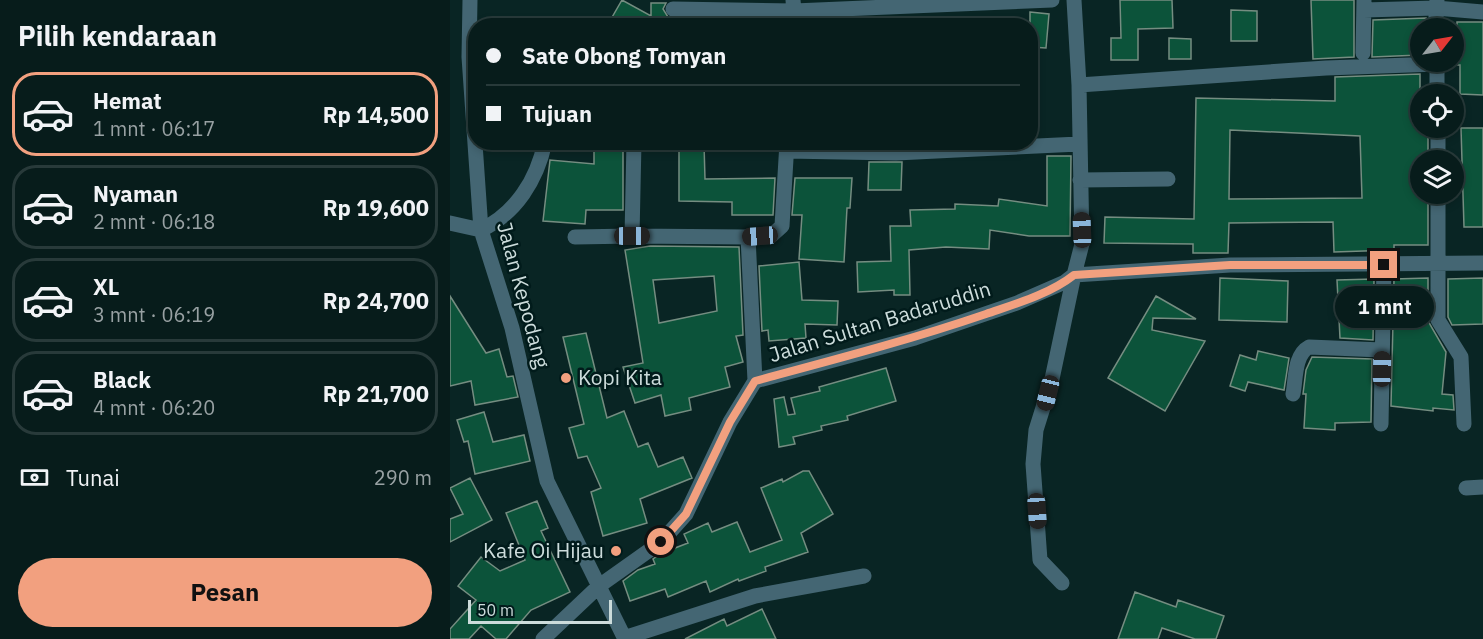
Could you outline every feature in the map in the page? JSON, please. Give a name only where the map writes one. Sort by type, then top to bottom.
[{"type":"street","name":"Jalan Kepodang","points":[[470,0],[470,18]]},
{"type":"street","points":[[673,9],[793,12],[1052,0]]},
{"type":"street","points":[[1062,583],[1040,560],[1034,464],[1036,430],[1049,388],[1082,244],[1078,144],[1079,85],[1074,0]]},
{"type":"street","points":[[1363,53],[1364,5],[1436,4],[1483,12]]},
{"type":"street","points":[[1079,85],[1410,64]]},
{"type":"street","points":[[1038,146],[1078,144]]},
{"type":"street","name":"Jalan Kepodang","points":[[475,150],[481,230],[512,328],[547,481],[624,638]]},
{"type":"street","points":[[450,223],[481,230],[515,206],[530,186],[542,150]]},
{"type":"street","points":[[632,236],[634,150]]},
{"type":"street","points":[[575,237],[772,235],[782,226],[787,150]]},
{"type":"street","points":[[842,150],[896,153],[957,150]]},
{"type":"street","points":[[1080,180],[1168,179]]},
{"type":"street","points":[[1438,204],[1438,320],[1461,357],[1464,424]]},
{"type":"street","points":[[748,237],[755,381]]},
{"type":"street","points":[[1074,275],[1230,265],[1483,263]]},
{"type":"street","points":[[1381,424],[1384,265]]},
{"type":"street","name":"Jalan Sultan Badaruddin","points":[[543,639],[599,586],[661,542],[686,514],[730,422],[755,381],[915,338],[1017,303],[1065,282],[1074,275]]},
{"type":"street","points":[[1293,394],[1299,357],[1302,351],[1309,347],[1382,350]]},
{"type":"street","points":[[1466,488],[1483,487]]},
{"type":"street","points":[[624,638],[755,596],[864,576]]},
{"type":"building","points":[[622,0],[651,16],[651,3],[666,3],[663,9],[668,18],[612,18]]},
{"type":"building","points":[[1120,0],[1172,0],[1173,28],[1138,29],[1138,60],[1111,60],[1111,38],[1121,38]]},
{"type":"building","points":[[1311,0],[1354,0],[1354,57],[1313,59]]},
{"type":"building","points":[[1231,10],[1257,11],[1257,41],[1231,41]]},
{"type":"building","points":[[1030,12],[1049,14],[1046,48],[1038,48],[1038,18],[1030,18]]},
{"type":"building","points":[[1410,19],[1410,55],[1372,57],[1373,20]]},
{"type":"building","points":[[1464,22],[1483,22],[1483,95],[1464,94],[1464,84],[1460,84],[1460,72],[1464,72]]},
{"type":"building","points":[[1169,38],[1191,39],[1191,59],[1169,59]]},
{"type":"building","points":[[1420,74],[1420,84],[1410,84],[1410,138],[1428,138],[1428,150],[1410,150],[1410,204],[1428,204],[1428,245],[1394,245],[1394,250],[1334,252],[1333,222],[1229,223],[1228,253],[1193,253],[1193,244],[1104,243],[1105,217],[1194,219],[1196,98],[1335,101],[1335,77]],"holes":[[[1230,130],[1360,136],[1362,198],[1229,199]]]},
{"type":"building","points":[[1464,128],[1483,128],[1483,227],[1464,227],[1464,150],[1462,150]]},
{"type":"building","points":[[594,150],[623,150],[623,210],[586,210],[585,224],[543,221],[550,160],[594,164]]},
{"type":"building","points":[[679,150],[704,150],[705,179],[775,178],[773,215],[732,215],[732,202],[679,201]]},
{"type":"building","points":[[1047,156],[1071,156],[1070,236],[1029,236],[990,230],[989,249],[946,247],[909,250],[910,295],[894,295],[894,290],[858,292],[857,262],[891,261],[890,226],[911,226],[910,210],[955,209],[955,204],[998,206],[999,199],[1047,206]]},
{"type":"building","points":[[869,162],[902,162],[901,190],[868,190]]},
{"type":"building","points":[[795,178],[852,178],[850,208],[847,208],[844,262],[799,259],[802,215],[792,215]]},
{"type":"building","points":[[650,246],[739,247],[743,335],[736,336],[743,362],[725,367],[730,387],[689,398],[691,410],[665,416],[661,395],[635,403],[623,367],[643,363],[625,250]],"holes":[[[714,276],[717,311],[659,323],[653,280]]]},
{"type":"building","points":[[799,262],[802,300],[838,301],[837,325],[805,324],[806,338],[769,341],[768,330],[762,331],[759,266]]},
{"type":"building","points":[[1220,278],[1288,281],[1287,322],[1219,320]]},
{"type":"building","points":[[1428,278],[1428,321],[1446,352],[1442,394],[1453,395],[1454,410],[1433,408],[1433,411],[1391,406],[1394,279]]},
{"type":"building","points":[[1483,278],[1483,324],[1452,325],[1448,317],[1448,279]]},
{"type":"building","points":[[1374,279],[1373,340],[1340,338],[1337,280]]},
{"type":"building","points":[[450,296],[486,353],[499,349],[507,377],[513,376],[518,397],[475,405],[471,381],[450,386]]},
{"type":"building","points":[[1156,296],[1196,319],[1153,318],[1152,330],[1205,341],[1165,411],[1108,378]]},
{"type":"building","points":[[586,333],[607,418],[624,411],[638,447],[648,443],[658,467],[683,457],[692,478],[640,499],[647,523],[603,536],[591,492],[601,488],[587,456],[578,458],[569,428],[584,424],[563,337]]},
{"type":"building","points":[[1258,351],[1289,358],[1284,390],[1248,382],[1245,391],[1230,386],[1240,355],[1256,360]]},
{"type":"building","points":[[1312,357],[1372,359],[1371,422],[1335,423],[1335,430],[1304,428],[1306,394],[1303,394],[1306,370]]},
{"type":"building","points":[[886,368],[896,401],[847,416],[848,420],[821,426],[822,430],[793,437],[795,444],[779,447],[774,399],[784,397],[788,415],[795,414],[791,398],[820,391],[819,387]]},
{"type":"building","points":[[484,412],[493,442],[524,435],[530,461],[475,474],[468,441],[464,442],[457,420]]},
{"type":"building","points":[[803,471],[809,471],[833,514],[801,533],[808,552],[765,567],[766,571],[739,581],[738,579],[710,592],[706,581],[668,597],[665,589],[630,601],[623,581],[638,570],[655,564],[653,559],[662,553],[688,543],[684,534],[708,523],[712,532],[737,522],[750,552],[782,540],[761,488],[782,479],[783,482]]},
{"type":"building","points":[[470,478],[492,520],[450,542],[450,519],[463,514],[450,488]]},
{"type":"building","points":[[537,501],[548,528],[541,531],[570,592],[531,610],[506,639],[496,639],[481,626],[469,639],[450,639],[450,629],[476,600],[458,586],[481,557],[500,571],[525,560],[506,513]]},
{"type":"building","points":[[1135,592],[1176,607],[1178,600],[1224,616],[1216,639],[1195,639],[1162,628],[1158,639],[1118,639]]},
{"type":"building","points":[[762,609],[776,639],[685,639],[724,619],[727,626]]},
{"type":"place","name":"Kopi Kita","points":[[566,378]]},
{"type":"place","name":"Kafe Oi Hijau","points":[[616,551]]},
{"type":"route","points":[[661,542],[686,514],[730,422],[755,381],[915,338],[1017,303],[1065,282],[1074,275],[1230,265],[1384,265]]}]
